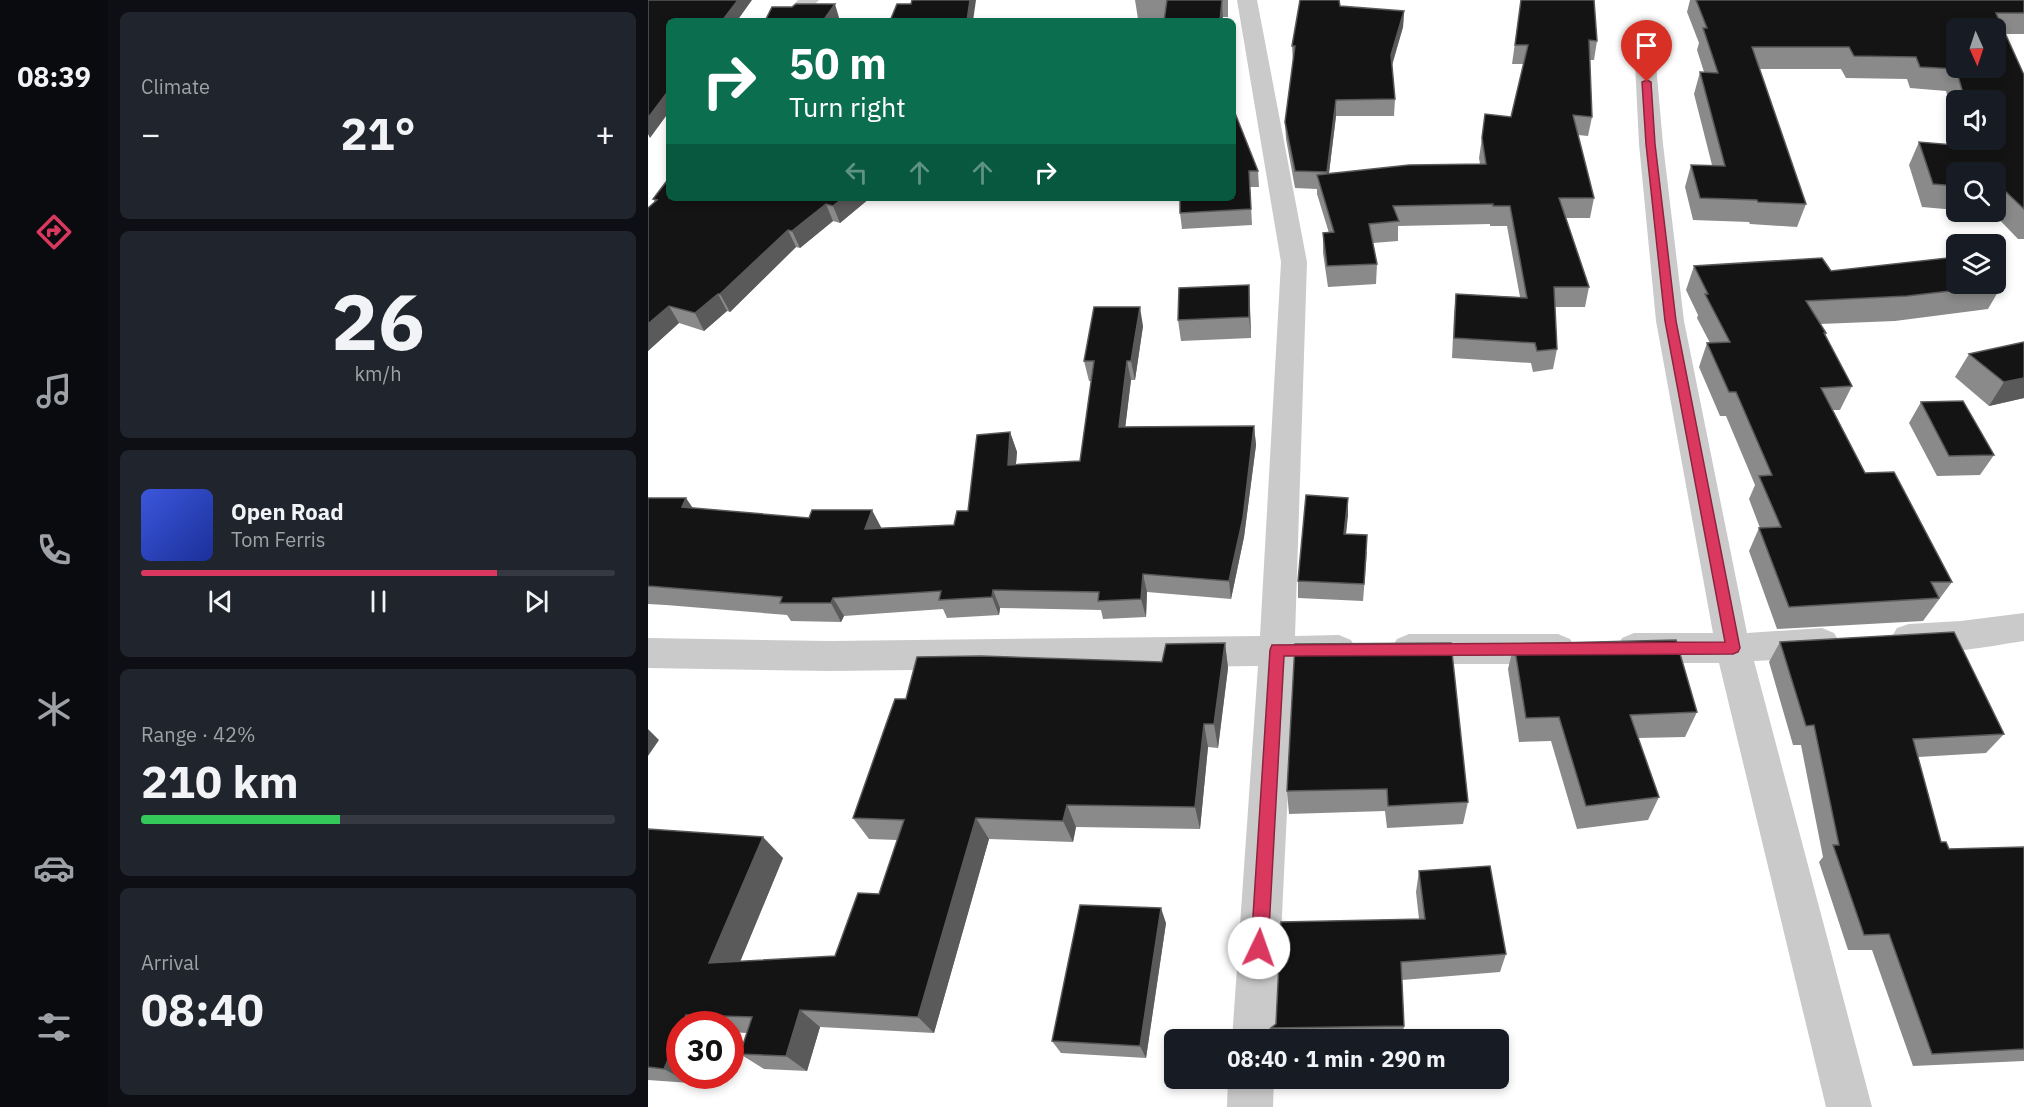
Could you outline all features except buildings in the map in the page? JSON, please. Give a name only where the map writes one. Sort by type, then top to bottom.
[{"type":"street","points":[[790,18],[809,0]]},
{"type":"street","points":[[1247,0],[1294,262],[1277,650],[1255,1029]]},
{"type":"street","points":[[1644,42],[1651,144],[1670,321],[1733,648],[1849,1107]]},
{"type":"street","points":[[648,653],[830,656],[1277,650],[1733,648],[1961,635],[2024,627]]},
{"type":"street","points":[[1250,1107],[1251,1089]]},
{"type":"route","points":[[1259,948],[1277,650],[1733,648],[1670,321],[1651,144],[1647,82]]}]
